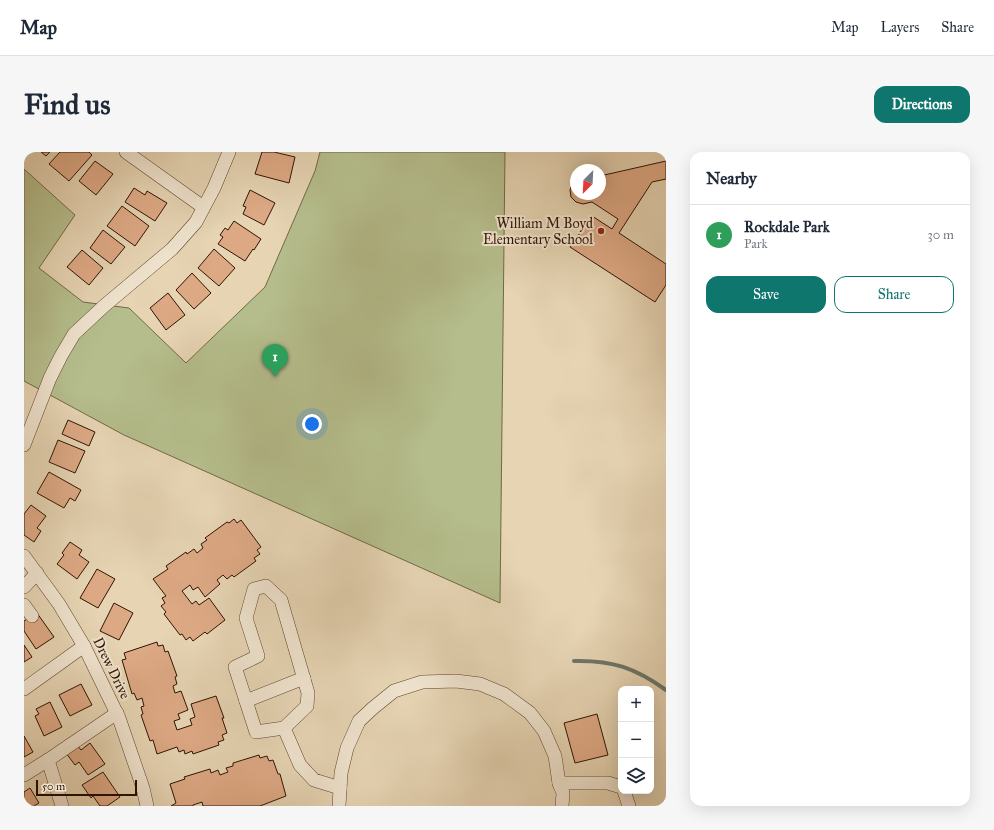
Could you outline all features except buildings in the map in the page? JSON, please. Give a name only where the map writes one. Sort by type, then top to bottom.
[{"type":"street","points":[[126,152],[203,207]]},
{"type":"street","points":[[24,445],[50,378],[74,334],[104,306],[172,249],[196,222],[214,188],[229,152]]},
{"type":"street","name":"Drew Drive","points":[[24,556],[59,604],[84,646],[117,713],[143,788],[147,806]]},
{"type":"street","points":[[24,587],[37,574]]},
{"type":"street","points":[[266,586],[281,600],[304,678],[308,693],[306,706],[284,728],[256,732],[235,667],[258,656],[246,618],[254,588],[266,586]]},
{"type":"street","points":[[24,605],[32,616]]},
{"type":"street","points":[[24,689],[84,646]]},
{"type":"street","points":[[246,701],[304,678]]},
{"type":"street","points":[[339,806],[341,773],[347,748],[359,721],[394,691],[422,682],[456,681],[480,684],[504,694],[530,712],[544,731],[555,756],[559,783],[563,793],[562,806]]},
{"type":"street","points":[[24,775],[117,713]]},
{"type":"street","points":[[284,728],[300,765],[314,780],[340,788]]},
{"type":"street","points":[[48,760],[62,806]]},
{"type":"street","points":[[559,783],[608,783],[618,786]]},
{"type":"street","points":[[625,794],[629,806]]},
{"type":"green space","points":[[320,152],[505,152],[500,603],[124,435],[24,381],[24,169],[75,215],[39,268],[83,302],[129,308],[186,363],[265,287],[315,171]]},
{"type":"waterway","points":[[574,661],[600,662],[623,667],[644,676],[666,690]]},
{"type":"place","name":"William M Boyd Elementary School","points":[[601,231]]},
{"type":"place","name":"Rockdale Park","points":[[275,377]]}]
